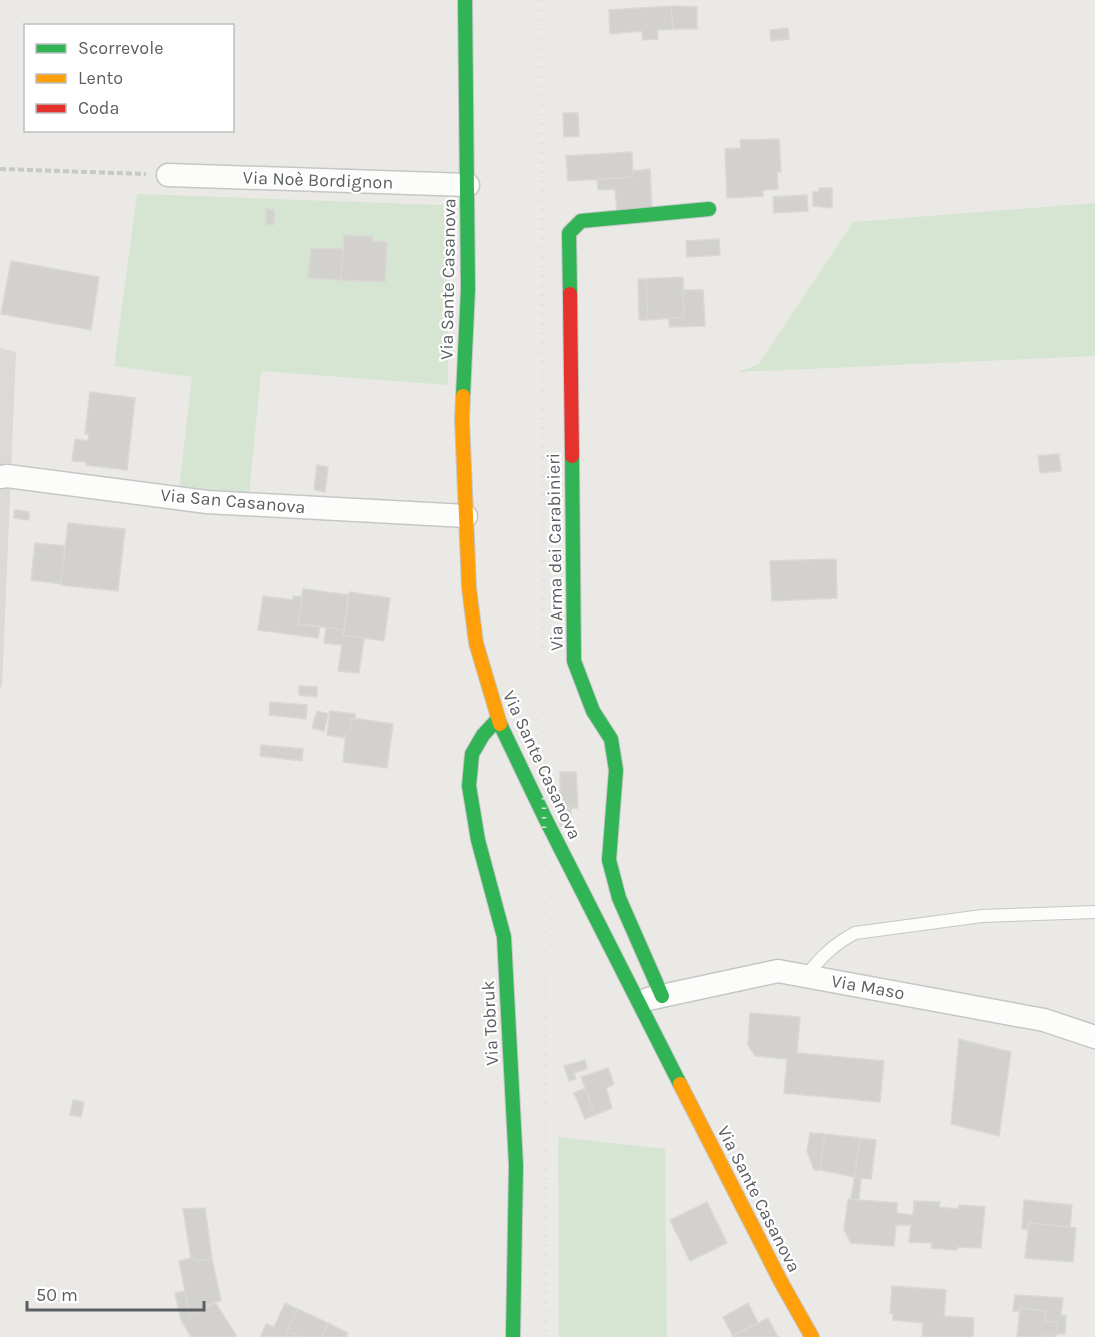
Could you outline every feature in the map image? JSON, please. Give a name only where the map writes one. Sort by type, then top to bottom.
[{"type":"street","name":"Via Sante Casanova","points":[[465,0],[468,289],[462,419],[469,588],[476,643],[498,719],[545,818],[781,1282],[812,1337]]},
{"type":"street","name":"Via Noè Bordignon","points":[[168,175],[468,184]]},
{"type":"street","name":"Via Arma dei Carabinieri","points":[[662,996],[619,898],[609,860],[615,770],[611,739],[592,711],[574,661],[570,233],[581,221],[709,209]]},
{"type":"street","name":"Via San Casanova","points":[[0,477],[7,476],[207,502],[466,516]]},
{"type":"street","name":"Via Tobruk","points":[[498,719],[483,735],[472,754],[469,786],[478,840],[504,937],[516,1165],[513,1337]]},
{"type":"street","name":"Via Maso","points":[[639,1001],[778,970],[1044,1020],[1095,1037]]},
{"type":"lane","points":[[806,976],[823,955],[841,940],[855,933],[982,916],[1095,912]]},
{"type":"path","points":[[0,170],[168,175]]},
{"type":"shaded area","points":[[0,348],[16,352],[2,686],[0,688]]},
{"type":"green space","points":[[137,194],[443,205],[447,251],[448,385],[261,371],[247,517],[177,505],[192,377],[114,366]]},
{"type":"green space","points":[[1095,203],[1095,356],[738,372],[759,364],[853,222]]},
{"type":"green space","points":[[558,1137],[665,1149],[667,1337],[559,1337]]},
{"type":"building","points":[[671,6],[697,7],[697,29],[673,29]]},
{"type":"building","points":[[671,6],[673,29],[657,30],[658,39],[643,40],[642,31],[610,34],[609,10]]},
{"type":"building","points":[[788,28],[789,39],[771,41],[770,30]]},
{"type":"building","points":[[563,113],[578,113],[579,136],[564,137]]},
{"type":"building","points":[[779,139],[781,172],[777,172],[778,189],[763,190],[763,196],[727,198],[725,149],[741,148],[740,140]]},
{"type":"building","points":[[632,152],[633,177],[568,181],[566,156]]},
{"type":"building","points":[[650,169],[652,210],[617,212],[615,189],[598,190],[597,179],[633,177],[633,171]]},
{"type":"building","points":[[819,188],[832,188],[832,208],[813,206],[813,192],[819,192]]},
{"type":"building","points":[[807,195],[808,211],[774,213],[773,197]]},
{"type":"building","points":[[266,209],[274,210],[274,225],[266,225]]},
{"type":"building","points":[[344,235],[373,237],[373,241],[387,242],[385,282],[341,280]]},
{"type":"building","points":[[719,239],[720,255],[687,257],[686,241]]},
{"type":"building","points":[[311,248],[343,249],[341,280],[308,278]]},
{"type":"building","points":[[11,261],[99,277],[91,330],[1,314]]},
{"type":"building","points":[[683,277],[684,317],[648,320],[646,279]]},
{"type":"building","points":[[638,279],[646,279],[648,320],[639,320]]},
{"type":"building","points":[[683,290],[703,290],[705,326],[669,327],[669,319],[684,317]]},
{"type":"building","points":[[90,392],[135,398],[127,470],[72,461],[75,439],[88,441],[89,434],[85,434]]},
{"type":"building","points":[[1059,454],[1061,471],[1040,473],[1038,456]]},
{"type":"building","points":[[317,465],[328,467],[325,492],[314,490]]},
{"type":"building","points":[[15,510],[29,512],[29,520],[14,518]]},
{"type":"building","points":[[68,523],[125,529],[118,591],[61,585]]},
{"type":"building","points":[[35,543],[65,546],[61,584],[31,580]]},
{"type":"building","points":[[836,559],[837,598],[772,601],[770,561]]},
{"type":"building","points":[[303,589],[349,595],[344,630],[298,624]]},
{"type":"building","points":[[349,592],[390,598],[384,641],[343,635]]},
{"type":"building","points":[[263,596],[293,600],[293,596],[302,597],[298,624],[320,626],[318,638],[258,630]]},
{"type":"building","points":[[326,627],[344,630],[343,635],[364,638],[359,673],[338,671],[342,645],[324,643]]},
{"type":"building","points":[[299,686],[317,687],[317,697],[299,695]]},
{"type":"building","points":[[270,702],[307,705],[306,719],[269,715]]},
{"type":"building","points":[[317,711],[328,714],[324,731],[312,728]]},
{"type":"building","points":[[330,711],[355,714],[355,720],[352,718],[350,732],[346,732],[346,738],[327,735]]},
{"type":"building","points":[[352,718],[393,724],[387,768],[343,762],[346,732],[350,732]]},
{"type":"building","points":[[261,745],[303,749],[302,761],[260,756]]},
{"type":"building","points":[[560,772],[576,772],[578,808],[560,809]]},
{"type":"building","points":[[571,808],[571,826],[560,826],[560,809]]},
{"type":"building","points":[[750,1013],[800,1017],[797,1053],[884,1061],[880,1102],[784,1093],[787,1059],[755,1056],[748,1045]]},
{"type":"building","points":[[959,1039],[1011,1052],[999,1136],[951,1124]]},
{"type":"building","points":[[585,1060],[587,1069],[574,1073],[576,1079],[569,1081],[564,1066]]},
{"type":"building","points":[[608,1068],[614,1084],[606,1088],[612,1108],[595,1115],[581,1077]]},
{"type":"building","points":[[585,1088],[595,1115],[585,1119],[574,1093]]},
{"type":"building","points":[[73,1100],[84,1102],[81,1117],[70,1115]]},
{"type":"building","points":[[810,1133],[825,1134],[820,1170],[814,1170],[807,1151]]},
{"type":"building","points":[[825,1134],[860,1138],[855,1177],[820,1170]]},
{"type":"building","points":[[860,1138],[876,1140],[871,1179],[861,1178],[859,1200],[851,1199]]},
{"type":"building","points":[[848,1199],[897,1203],[897,1213],[913,1215],[914,1201],[940,1202],[939,1207],[958,1209],[959,1205],[985,1207],[981,1248],[958,1247],[957,1250],[931,1248],[932,1243],[909,1242],[911,1225],[896,1225],[894,1246],[851,1243],[844,1230]]},
{"type":"building","points":[[1024,1200],[1072,1205],[1070,1227],[1029,1223],[1028,1230],[1022,1229]]},
{"type":"building","points":[[707,1202],[727,1243],[690,1261],[670,1220]]},
{"type":"building","points":[[205,1208],[212,1259],[195,1261],[195,1257],[191,1258],[183,1209]]},
{"type":"building","points":[[1029,1223],[1076,1228],[1073,1262],[1025,1258]]},
{"type":"building","points":[[195,1257],[195,1261],[212,1259],[221,1300],[190,1316],[179,1261]]},
{"type":"building","points":[[892,1286],[946,1290],[944,1316],[974,1318],[973,1337],[922,1337],[923,1323],[893,1320],[893,1314],[890,1313]]},
{"type":"building","points":[[185,1291],[190,1316],[215,1302],[237,1337],[191,1337],[181,1320],[175,1293]]},
{"type":"building","points":[[1015,1295],[1063,1298],[1061,1315],[1066,1316],[1065,1334],[1043,1337],[1043,1334],[1056,1333],[1058,1326],[1056,1322],[1044,1321],[1046,1311],[1020,1308],[1019,1311],[1013,1311]]},
{"type":"building","points":[[285,1303],[298,1309],[287,1331],[301,1337],[261,1336],[266,1324],[274,1327]]},
{"type":"building","points":[[748,1303],[758,1323],[733,1336],[723,1317]]},
{"type":"building","points":[[1020,1308],[1046,1311],[1044,1321],[1056,1322],[1058,1326],[1056,1333],[1043,1334],[1043,1337],[1017,1337]]},
{"type":"building","points":[[298,1309],[328,1323],[322,1337],[301,1337],[287,1331]]},
{"type":"building","points":[[768,1318],[778,1337],[731,1337],[733,1336]]},
{"type":"building","points":[[328,1323],[348,1333],[346,1337],[322,1337]]},
{"type":"railway","points":[[541,0],[546,1337]]},
{"type":"traffic: fast","points":[[463,396],[468,289],[465,0]]},
{"type":"traffic: fast","points":[[570,294],[569,233],[581,221],[709,209]]},
{"type":"traffic: fast","points":[[572,456],[574,661],[593,711],[611,739],[616,770],[609,860],[619,898],[662,996]]},
{"type":"traffic: fast","points":[[498,719],[483,735],[472,754],[469,786],[478,840],[504,937],[516,1165],[513,1337]]},
{"type":"traffic: fast","points":[[500,724],[680,1084]]},
{"type":"traffic: slow","points":[[463,396],[469,588],[476,643],[500,724]]},
{"type":"traffic: slow","points":[[680,1084],[781,1282],[812,1337]]},
{"type":"traffic: jam","points":[[570,294],[572,456]]}]
